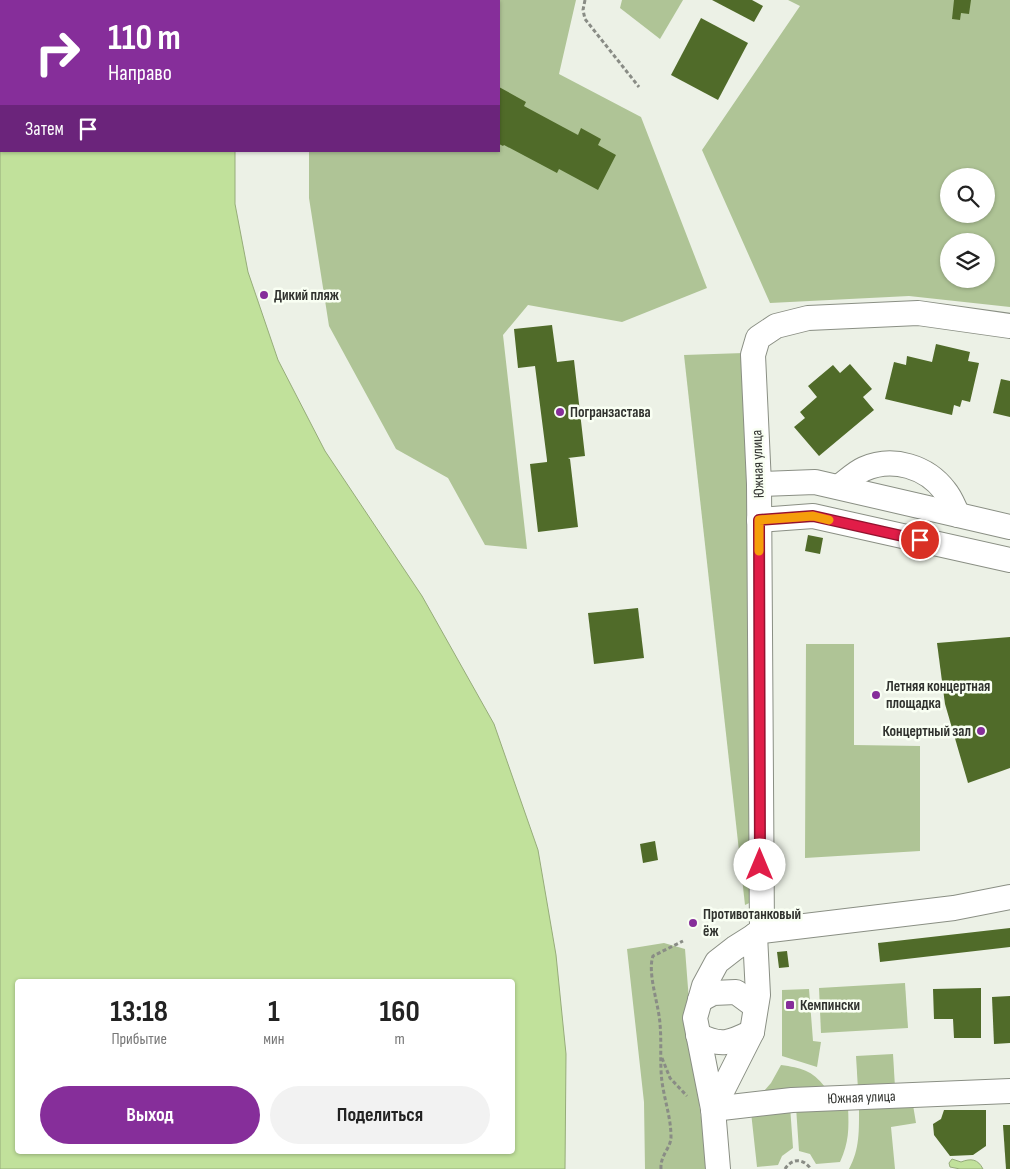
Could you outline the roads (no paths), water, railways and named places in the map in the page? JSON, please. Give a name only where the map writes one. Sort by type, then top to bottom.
[{"type":"street","name":"Южная улица","points":[[702,1105],[752,1032],[758,994],[759,484],[754,355],[758,338],[776,326],[808,318],[918,313],[1010,326]]},
{"type":"street","points":[[839,487],[864,469],[885,463],[906,465],[927,474],[946,491],[958,515]]},
{"type":"street","points":[[759,484],[815,482],[1010,528]]},
{"type":"street","points":[[759,520],[813,516],[1010,560]]},
{"type":"street","points":[[718,1169],[702,1105],[696,1018],[704,986],[717,962],[758,933],[954,908],[1010,897]]},
{"type":"street","points":[[700,1000],[713,993],[736,992],[755,1006]]},
{"type":"street","points":[[698,1036],[715,1043],[722,1043],[735,1040],[752,1032]]},
{"type":"street","name":"Южная улица","points":[[702,1105],[1010,1091]]},
{"type":"place","name":"Дикий пляж","points":[[264,295]]},
{"type":"place","name":"Погранзастава","points":[[560,412]]},
{"type":"place","name":"Летняя концертная площадка","points":[[876,695]]},
{"type":"place","name":"Концертный зал","points":[[981,731]]},
{"type":"place","name":"Противотанковый ёж","points":[[693,923]]},
{"type":"place","name":"Кемпински","points":[[790,1005]]}]
